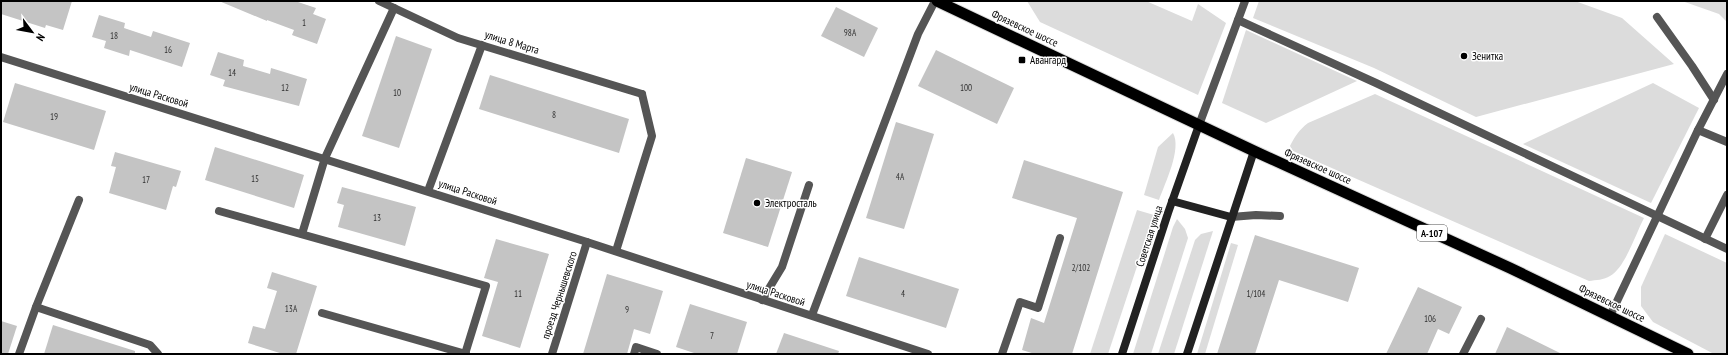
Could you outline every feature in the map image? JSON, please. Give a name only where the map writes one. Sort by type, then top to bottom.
[{"type":"highway","name":"Фрязевское шоссе","points":[[936,1],[1254,151],[1610,316],[1688,354]]},
{"type":"main road","name":"Советская улица","points":[[1122,354],[1172,201],[1199,125]]},
{"type":"main road","points":[[1187,354],[1254,151]]},
{"type":"main road","points":[[1172,201],[1231,217]]},
{"type":"street","name":"улица 8 Марта","points":[[379,1],[458,38],[642,94],[652,136],[616,251]]},
{"type":"street","points":[[812,316],[918,34],[936,1]]},
{"type":"street","points":[[1199,125],[1245,1]]},
{"type":"street","points":[[302,234],[325,158],[394,8]]},
{"type":"street","points":[[1657,17],[1714,100]]},
{"type":"street","points":[[1238,20],[1370,80],[1727,249]]},
{"type":"street","points":[[428,191],[482,45]]},
{"type":"street","name":"улица Расковой","points":[[1,57],[616,251],[928,354]]},
{"type":"street","points":[[1610,316],[1698,130],[1727,74]]},
{"type":"street","points":[[1698,130],[1727,142]]},
{"type":"street","points":[[762,300],[782,267],[809,185]]},
{"type":"street","points":[[1705,239],[1727,195]]},
{"type":"street","points":[[19,354],[36,307],[80,200]]},
{"type":"street","points":[[219,211],[486,286],[465,354],[322,314]]},
{"type":"street","points":[[1231,217],[1256,215],[1280,216]]},
{"type":"street","points":[[1002,354],[1020,302],[1038,308],[1060,238]]},
{"type":"street","name":"проезд Чернышевского","points":[[552,354],[587,242]]},
{"type":"street","points":[[36,307],[150,345],[158,354]]},
{"type":"street","points":[[1463,354],[1481,319]]},
{"type":"street","points":[[634,354],[636,347],[657,354]]},
{"type":"shaded area","points":[[1027,1],[1146,1],[1192,21],[1198,4],[1226,23],[1198,95],[1040,22]]},
{"type":"shaded area","points":[[1259,1],[1575,1],[1622,18],[1674,64],[1476,117],[1374,68],[1253,18]]},
{"type":"shaded area","points":[[1682,1],[1727,1],[1727,22],[1719,14]]},
{"type":"shaded area","points":[[1246,30],[1357,81],[1266,123],[1222,103]]},
{"type":"shaded area","points":[[1653,83],[1699,108],[1651,203],[1523,144]]},
{"type":"shaded area","points":[[1375,94],[1644,218],[1630,250],[1621,266],[1608,277],[1600,280],[1589,281],[1293,151],[1290,146],[1292,142],[1308,123]]},
{"type":"shaded area","points":[[1173,133],[1175,140],[1174,157],[1159,200],[1144,195],[1158,147]]},
{"type":"shaded area","points":[[1137,210],[1154,215],[1108,354],[1090,354]]},
{"type":"shaded area","points":[[1177,219],[1185,229],[1188,238],[1151,354],[1133,354],[1173,227]]},
{"type":"shaded area","points":[[1213,231],[1174,354],[1158,354],[1195,240],[1201,234]]},
{"type":"shaded area","points":[[1665,234],[1727,263],[1727,354],[1714,354],[1653,322],[1641,306],[1641,287]]},
{"type":"shaded area","points":[[1231,243],[1238,245],[1205,354],[1197,354]]},
{"type":"building","points":[[1,1],[72,1],[63,30],[46,25],[45,28],[1,14]]},
{"type":"building","points":[[219,1],[295,1],[316,8],[313,14],[326,19],[317,44],[292,35],[294,30],[267,21]]},
{"type":"building","points":[[836,7],[878,28],[864,57],[821,36]]},
{"type":"building","points":[[99,15],[125,23],[124,28],[151,37],[153,31],[190,43],[182,67],[130,50],[129,56],[104,48],[106,41],[92,37]]},
{"type":"building","points":[[396,36],[432,49],[399,148],[362,136]]},
{"type":"building","points":[[936,50],[1014,88],[997,124],[918,86]]},
{"type":"building","points":[[218,52],[244,60],[243,66],[270,74],[271,68],[307,79],[299,106],[223,86],[225,80],[210,75]]},
{"type":"building","points":[[490,75],[629,119],[619,153],[479,109]]},
{"type":"building","points":[[15,83],[106,111],[94,150],[3,122]]},
{"type":"building","points":[[896,122],[934,134],[904,229],[866,218]]},
{"type":"building","points":[[215,147],[304,175],[294,208],[205,180]]},
{"type":"building","points":[[115,152],[181,171],[176,187],[173,186],[166,210],[109,193],[116,167],[111,166]]},
{"type":"building","name":"Электросталь","points":[[746,158],[792,172],[768,247],[723,233]]},
{"type":"building","points":[[1024,160],[1123,192],[1072,354],[1035,354],[1022,350],[1031,318],[1044,323],[1077,218],[1012,198]]},
{"type":"building","points":[[342,187],[416,207],[405,246],[338,227],[344,205],[337,203]]},
{"type":"building","points":[[1255,235],[1359,268],[1348,302],[1279,280],[1255,354],[1217,354]]},
{"type":"building","points":[[496,239],[549,254],[520,348],[482,336],[498,282],[484,278]]},
{"type":"building","points":[[859,257],[959,289],[946,328],[846,296]]},
{"type":"building","points":[[272,272],[317,286],[296,354],[283,354],[248,343],[253,326],[265,329],[277,291],[267,288]]},
{"type":"building","points":[[607,274],[663,291],[650,334],[634,329],[627,354],[583,354]]},
{"type":"building","points":[[1418,287],[1462,307],[1449,334],[1438,329],[1427,354],[1386,354]]},
{"type":"building","points":[[690,304],[747,322],[737,354],[697,354],[676,347]]},
{"type":"building","points":[[1,321],[17,326],[8,354],[1,354]]},
{"type":"building","points":[[53,325],[135,351],[135,354],[44,354]]},
{"type":"building","points":[[1507,327],[1562,354],[1495,354]]},
{"type":"building","points":[[784,333],[839,351],[838,354],[776,354]]},
{"type":"place","name":"Зенитка","points":[[1464,56]]},
{"type":"place","name":"Авангард","points":[[1022,60]]},
{"type":"place","name":"Электросталь","points":[[757,203]]}]
